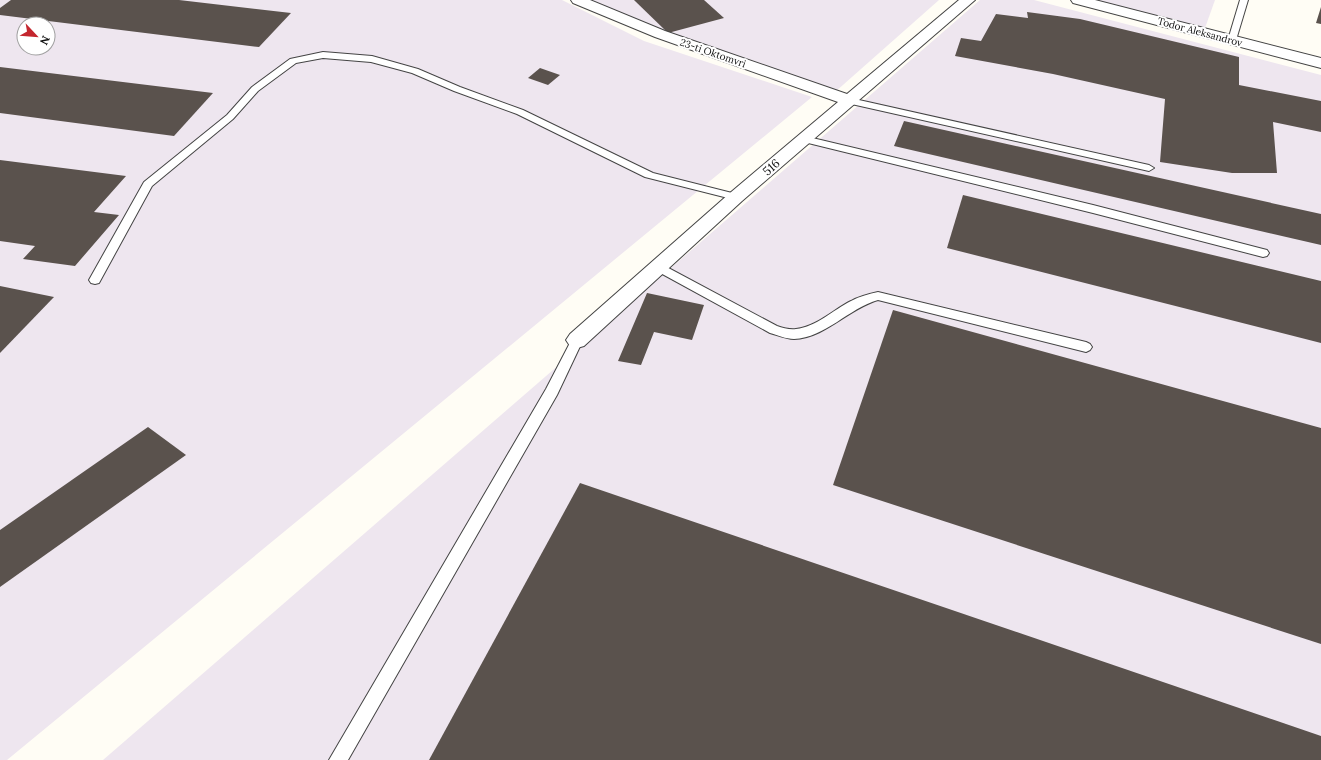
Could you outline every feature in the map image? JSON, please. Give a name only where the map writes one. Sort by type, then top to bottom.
[{"type":"street","name":"23-ti Oktomvri","points":[[578,0],[660,34],[850,101]]},
{"type":"street","name":"516","points":[[577,340],[736,197],[968,0]]},
{"type":"street","name":"Todor Aleksandrov","points":[[1078,0],[1321,63]]},
{"type":"lane","points":[[1232,40],[1244,0]]},
{"type":"lane","points":[[95,280],[148,184],[230,117],[255,89],[293,61],[323,55],[372,59],[415,71],[457,89],[520,112],[649,174],[736,197]]},
{"type":"lane","points":[[850,101],[1149,168]]},
{"type":"lane","points":[[804,139],[1093,209],[1263,253]]},
{"type":"lane","points":[[659,267],[774,330],[794,334],[811,330],[865,298],[878,296],[1086,347]]},
{"type":"lane","points":[[338,760],[552,391],[577,340]]},
{"type":"shaded area","points":[[0,0],[562,0],[644,41],[812,97],[7,760],[0,760]]},
{"type":"shaded area","points":[[586,0],[939,0],[835,92],[666,33]]},
{"type":"shaded area","points":[[980,0],[1034,0],[1321,75],[1321,760],[103,760]]},
{"type":"shaded area","points":[[1097,0],[1215,0],[1205,28]]},
{"type":"building","points":[[11,0],[179,0],[291,13],[259,47],[56,22],[56,16],[16,17],[0,15],[0,8]]},
{"type":"building","points":[[634,0],[704,0],[724,18],[668,33]]},
{"type":"building","points":[[1321,7],[1321,24],[1316,23]]},
{"type":"building","points":[[1027,12],[1080,19],[1239,57],[1239,85],[1321,101],[1321,132],[1273,122],[1277,173],[1232,173],[1160,162],[1165,99],[1053,74],[955,56],[961,38],[981,41],[996,14],[1028,18]]},
{"type":"building","points":[[0,67],[213,93],[174,136],[0,113]]},
{"type":"building","points":[[540,68],[560,75],[548,85],[528,78]]},
{"type":"building","points":[[904,121],[1321,214],[1321,245],[894,146]]},
{"type":"building","points":[[0,160],[126,176],[94,212],[119,215],[75,266],[23,259],[35,246],[0,241]]},
{"type":"building","points":[[963,195],[1321,281],[1321,343],[947,248]]},
{"type":"building","points":[[0,286],[54,297],[0,353]]},
{"type":"building","points":[[647,293],[704,305],[692,340],[654,332],[641,365],[618,361]]},
{"type":"building","points":[[893,310],[1321,428],[1321,644],[833,485]]},
{"type":"building","points":[[148,427],[186,455],[0,587],[0,530]]},
{"type":"building","points":[[580,483],[1321,736],[1321,760],[429,760]]}]
